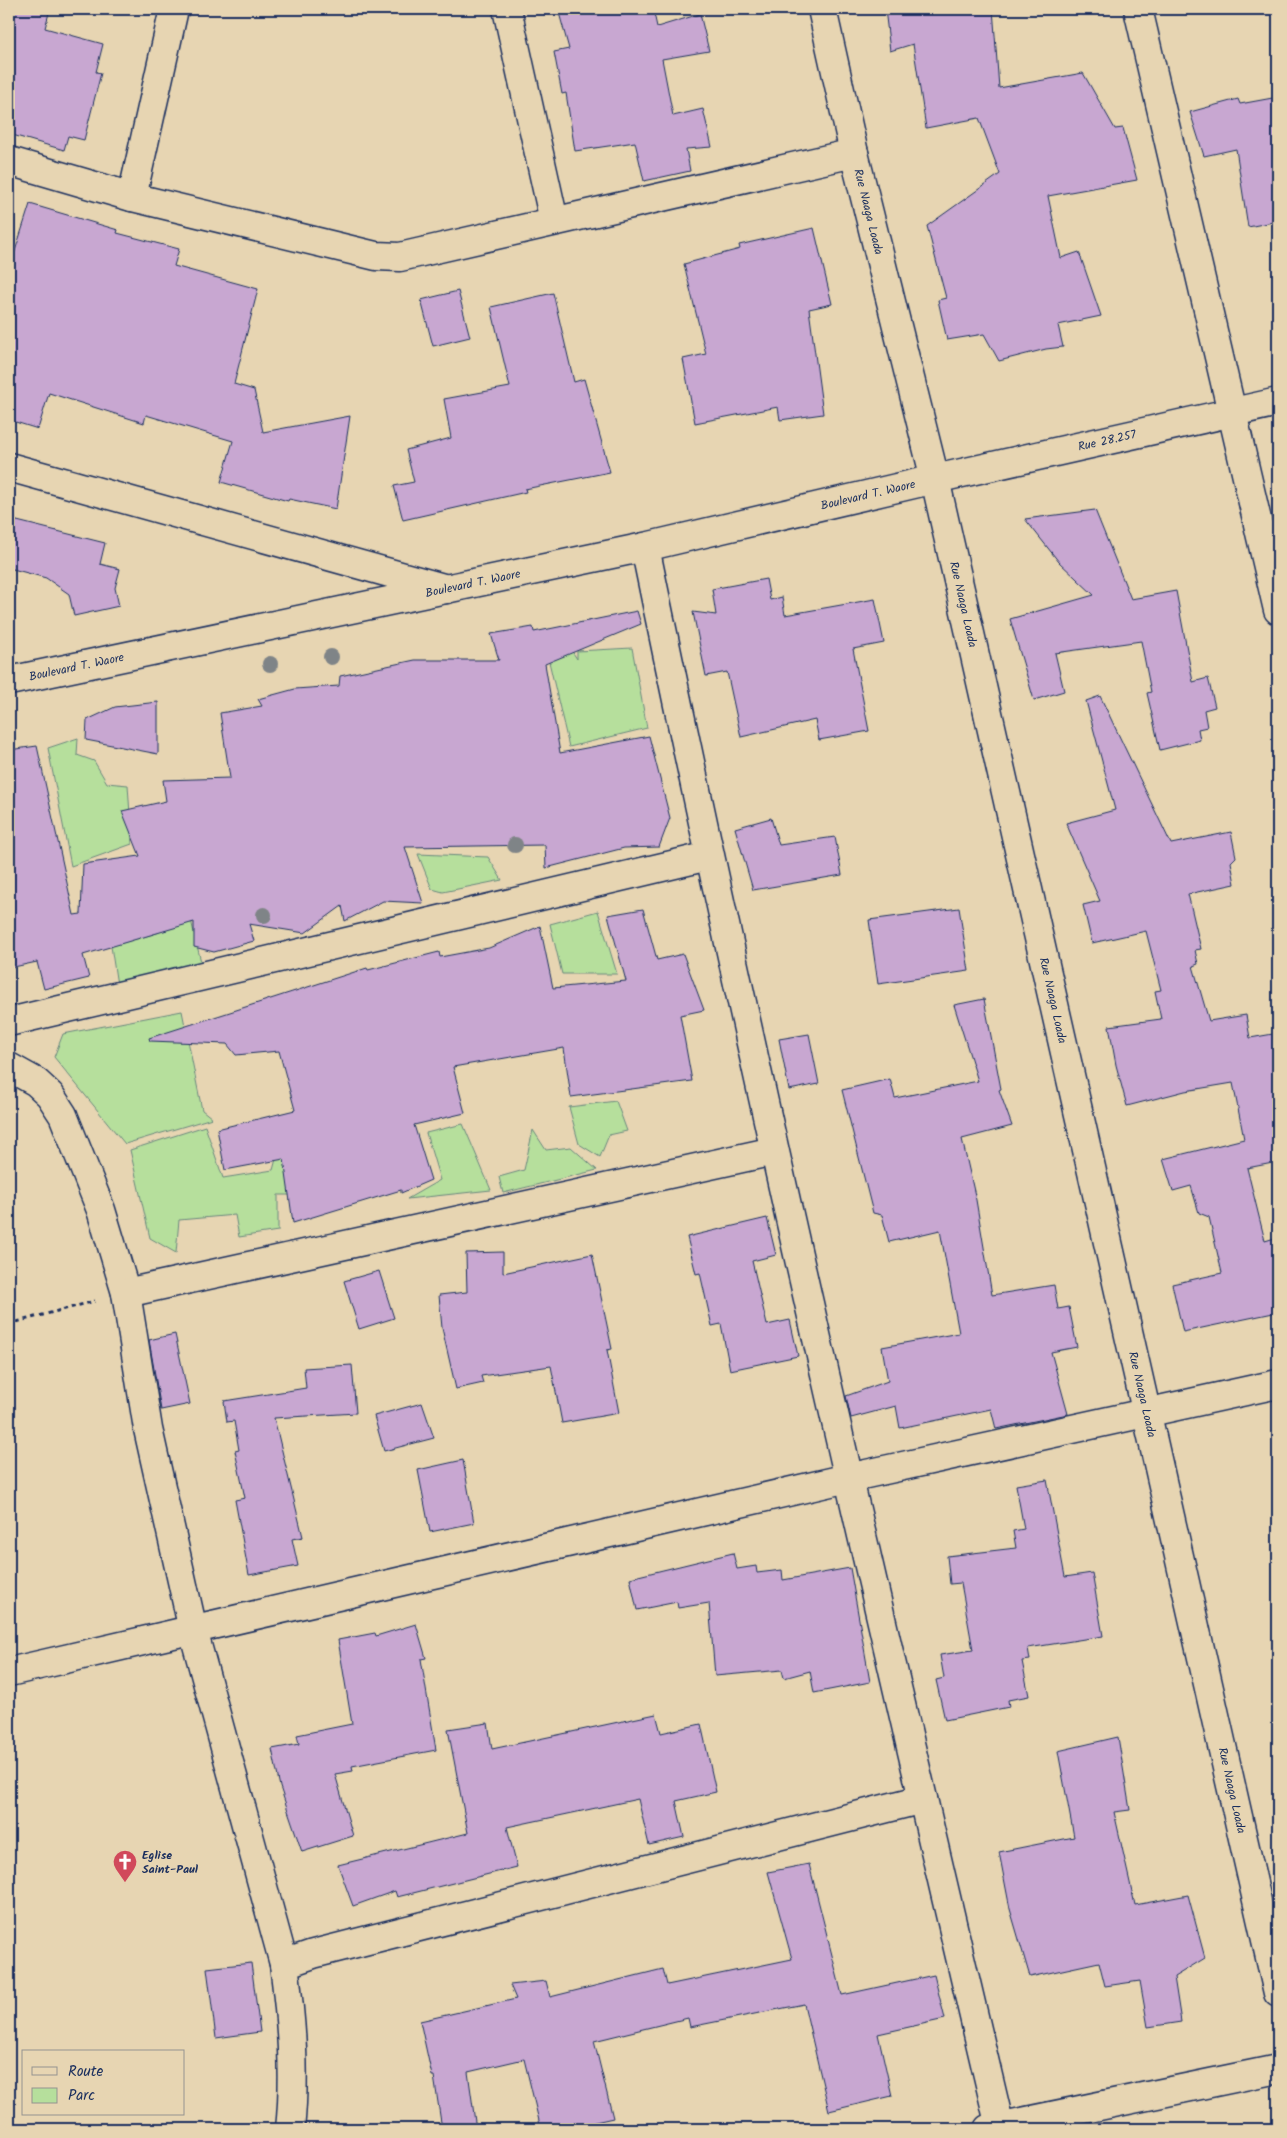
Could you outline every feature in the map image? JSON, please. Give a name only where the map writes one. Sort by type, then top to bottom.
[{"type":"street","points":[[132,197],[174,9]]},
{"type":"street","points":[[507,9],[554,221]]},
{"type":"street","name":"Rue Naaga Loada","points":[[822,9],[854,153],[934,479],[1278,1993]]},
{"type":"street","points":[[1138,9],[1278,610]]},
{"type":"street","points":[[9,161],[132,197],[376,256],[400,257],[854,153]]},
{"type":"street","name":"Rue 28.257","points":[[934,479],[1278,402]]},
{"type":"street","points":[[9,467],[447,589]]},
{"type":"street","name":"Boulevard T. Waore","points":[[9,681],[645,547],[934,479]]},
{"type":"street","points":[[645,547],[708,856],[848,1478],[923,1799],[994,2128],[1278,2069]]},
{"type":"street","points":[[9,1022],[708,856]]},
{"type":"street","points":[[9,1067],[36,1082],[50,1095],[63,1115],[101,1210],[126,1293],[148,1429],[193,1630],[284,1964],[292,2027],[293,2102],[290,2129]]},
{"type":"street","points":[[126,1293],[774,1152]]},
{"type":"street","points":[[9,1672],[848,1478],[1278,1384]]},
{"type":"street","points":[[284,1964],[323,1952],[923,1799]]},
{"type":"path","points":[[9,1324],[126,1293]]},
{"type":"green space","points":[[557,628],[577,659],[577,651],[632,648],[647,728],[569,747],[543,636]]},
{"type":"green space","points":[[78,738],[77,755],[94,761],[107,783],[128,785],[132,844],[71,866],[48,748]]},
{"type":"green space","points":[[418,854],[488,857],[502,880],[443,892],[432,889]]},
{"type":"green space","points":[[598,911],[617,974],[562,974],[550,924]]},
{"type":"green space","points":[[190,916],[201,962],[117,985],[109,933],[122,943],[157,933]]},
{"type":"green space","points":[[182,1011],[202,1110],[212,1118],[125,1144],[54,1057],[63,1034]]},
{"type":"green space","points":[[616,1101],[627,1131],[609,1135],[600,1157],[579,1144],[569,1107]]},
{"type":"green space","points":[[463,1124],[491,1190],[407,1199],[440,1180],[426,1133]]},
{"type":"green space","points":[[205,1126],[223,1178],[273,1170],[276,1159],[329,1154],[334,1195],[278,1195],[278,1231],[239,1237],[235,1215],[179,1220],[176,1253],[150,1238],[130,1150]]},
{"type":"green space","points":[[533,1130],[546,1150],[571,1147],[597,1170],[503,1193],[499,1177],[524,1170]]},
{"type":"building","points":[[9,9],[50,9],[45,28],[103,44],[96,72],[101,73],[84,140],[68,136],[64,150],[9,134]]},
{"type":"building","points":[[558,9],[653,9],[657,27],[700,14],[709,51],[662,59],[673,116],[703,109],[712,147],[686,149],[690,171],[644,181],[635,142],[575,151],[566,93],[562,94],[554,52],[569,49]]},
{"type":"building","points":[[885,9],[993,9],[999,88],[1083,73],[1115,129],[1123,128],[1137,180],[1048,196],[1061,258],[1079,252],[1101,316],[1058,325],[1063,347],[1046,349],[999,361],[984,334],[947,340],[938,300],[946,298],[927,226],[1000,174],[979,118],[926,128],[913,44],[890,51]]},
{"type":"building","points":[[1278,97],[1278,221],[1248,227],[1236,149],[1204,156],[1190,112],[1238,99],[1240,104]]},
{"type":"building","points":[[30,204],[118,230],[117,233],[179,249],[174,266],[258,289],[234,384],[254,390],[263,432],[350,416],[336,509],[289,499],[288,501],[221,482],[233,441],[146,415],[144,423],[49,393],[38,429],[9,420],[9,270]]},
{"type":"building","points":[[814,228],[832,304],[809,309],[823,414],[780,420],[778,407],[695,423],[683,359],[706,354],[684,264],[740,249],[739,245]]},
{"type":"building","points":[[458,291],[470,337],[433,346],[421,300]]},
{"type":"building","points":[[553,293],[574,382],[584,379],[610,472],[525,489],[526,492],[403,520],[394,486],[414,482],[406,450],[451,438],[444,399],[510,387],[491,307]]},
{"type":"building","points":[[1095,510],[1131,599],[1176,591],[1193,682],[1208,678],[1215,707],[1204,710],[1207,727],[1198,729],[1200,740],[1160,750],[1147,693],[1151,692],[1141,641],[1055,653],[1064,691],[1034,700],[1010,619],[1094,595],[1059,562],[1025,519]]},
{"type":"building","points":[[9,519],[105,543],[100,564],[120,569],[115,588],[119,606],[74,616],[69,594],[46,578],[9,568]]},
{"type":"building","points":[[766,579],[770,600],[782,597],[785,615],[875,599],[884,643],[853,649],[869,731],[819,740],[815,720],[741,737],[727,672],[706,676],[693,612],[716,615],[712,589]]},
{"type":"building","points":[[637,611],[641,624],[545,664],[560,753],[649,736],[670,818],[659,847],[624,848],[546,868],[545,845],[405,847],[423,903],[383,901],[345,921],[342,906],[305,933],[249,924],[254,941],[214,952],[194,947],[194,922],[83,955],[89,978],[44,989],[37,962],[9,968],[9,750],[37,746],[74,915],[81,914],[83,864],[140,856],[122,811],[166,801],[163,780],[230,778],[220,713],[262,706],[258,699],[295,689],[339,686],[340,676],[415,660],[499,660],[491,634],[533,627],[534,632]]},
{"type":"building","points":[[1100,696],[1171,844],[1231,832],[1236,857],[1231,862],[1235,884],[1188,894],[1201,949],[1195,950],[1198,964],[1193,966],[1209,1021],[1246,1015],[1250,1038],[1273,1034],[1278,1064],[1278,1162],[1247,1168],[1265,1241],[1278,1237],[1278,1312],[1183,1332],[1172,1284],[1222,1273],[1209,1217],[1199,1213],[1191,1186],[1173,1191],[1163,1159],[1244,1139],[1233,1083],[1185,1091],[1127,1106],[1116,1065],[1109,1026],[1161,1019],[1155,991],[1161,990],[1146,931],[1092,943],[1083,905],[1100,901],[1066,823],[1115,810],[1086,701]]},
{"type":"building","points":[[158,702],[158,754],[86,740],[87,720],[115,707]]},
{"type":"building","points":[[771,818],[779,845],[835,837],[842,875],[753,890],[735,828]]},
{"type":"building","points":[[959,908],[969,971],[878,984],[869,920]]},
{"type":"building","points":[[643,909],[657,960],[683,954],[704,1010],[680,1015],[692,1081],[571,1097],[564,1048],[453,1067],[465,1113],[414,1125],[431,1180],[401,1193],[401,1190],[293,1223],[284,1159],[225,1170],[217,1129],[295,1110],[279,1051],[236,1055],[227,1044],[150,1041],[149,1038],[367,968],[368,970],[439,952],[440,957],[489,948],[540,926],[553,988],[626,981],[608,915]]},
{"type":"building","points":[[984,999],[1001,1089],[999,1090],[1012,1126],[962,1139],[976,1200],[992,1295],[1054,1285],[1058,1309],[1069,1307],[1077,1347],[1051,1352],[1068,1414],[996,1429],[991,1409],[900,1428],[896,1406],[851,1418],[846,1396],[888,1381],[882,1347],[959,1333],[940,1230],[889,1242],[882,1215],[873,1213],[842,1090],[890,1079],[895,1098],[978,1081],[954,1005]]},
{"type":"building","points":[[809,1034],[819,1084],[789,1090],[779,1039]]},
{"type":"building","points":[[767,1218],[776,1255],[752,1261],[767,1325],[790,1320],[798,1356],[730,1370],[721,1324],[712,1326],[700,1273],[696,1274],[687,1237]]},
{"type":"building","points":[[503,1252],[503,1273],[592,1254],[612,1349],[607,1350],[619,1413],[562,1423],[551,1366],[481,1376],[483,1383],[456,1389],[442,1328],[439,1295],[467,1292],[466,1253]]},
{"type":"building","points":[[379,1271],[394,1318],[359,1329],[344,1281]]},
{"type":"building","points":[[175,1334],[190,1404],[161,1410],[149,1340]]},
{"type":"building","points":[[352,1365],[356,1413],[274,1418],[303,1537],[292,1539],[298,1566],[249,1575],[235,1500],[245,1498],[235,1451],[239,1450],[234,1421],[227,1422],[224,1401],[306,1388],[304,1368]]},
{"type":"building","points":[[422,1403],[434,1438],[384,1451],[374,1416]]},
{"type":"building","points":[[463,1460],[474,1523],[430,1532],[418,1470]]},
{"type":"building","points":[[1047,1480],[1065,1577],[1092,1573],[1103,1636],[1028,1648],[1030,1660],[1022,1661],[1029,1696],[1008,1700],[1009,1707],[945,1720],[936,1680],[944,1678],[940,1655],[973,1650],[961,1583],[950,1584],[947,1556],[1016,1548],[1013,1531],[1024,1529],[1016,1485]]},
{"type":"building","points":[[733,1553],[737,1569],[756,1566],[757,1573],[782,1570],[783,1580],[850,1568],[870,1682],[814,1693],[810,1671],[784,1678],[782,1670],[715,1676],[709,1603],[678,1608],[677,1602],[637,1610],[630,1578]]},
{"type":"building","points":[[416,1624],[426,1658],[421,1659],[436,1750],[352,1766],[353,1771],[335,1774],[353,1836],[302,1852],[280,1787],[272,1749],[299,1744],[297,1735],[352,1724],[338,1640],[375,1633],[376,1636]]},
{"type":"building","points":[[656,1714],[661,1733],[701,1724],[716,1792],[676,1801],[684,1837],[649,1845],[638,1799],[507,1827],[517,1867],[397,1897],[395,1891],[353,1906],[338,1865],[468,1833],[448,1729],[488,1723],[492,1749]]},
{"type":"building","points":[[1118,1737],[1130,1810],[1114,1812],[1135,1905],[1188,1895],[1205,1958],[1174,1977],[1181,2022],[1148,2027],[1140,1981],[1105,1986],[1099,1962],[1030,1977],[1010,1909],[999,1852],[1074,1837],[1058,1751]]},
{"type":"building","points":[[809,1864],[842,1995],[934,1975],[945,2019],[878,2034],[892,2096],[829,2111],[804,2004],[690,2027],[688,2018],[594,2041],[613,2118],[564,2129],[541,2129],[524,2059],[468,2072],[476,2129],[442,2129],[434,2076],[432,2076],[420,2021],[516,1999],[510,1985],[546,1981],[550,1997],[663,1969],[667,1985],[792,1959],[768,1872]]},
{"type":"building","points":[[251,1963],[260,2032],[216,2038],[207,1968]]},
{"type":"place","name":"Eglise Saint-Paul","points":[[125,1883]]}]
